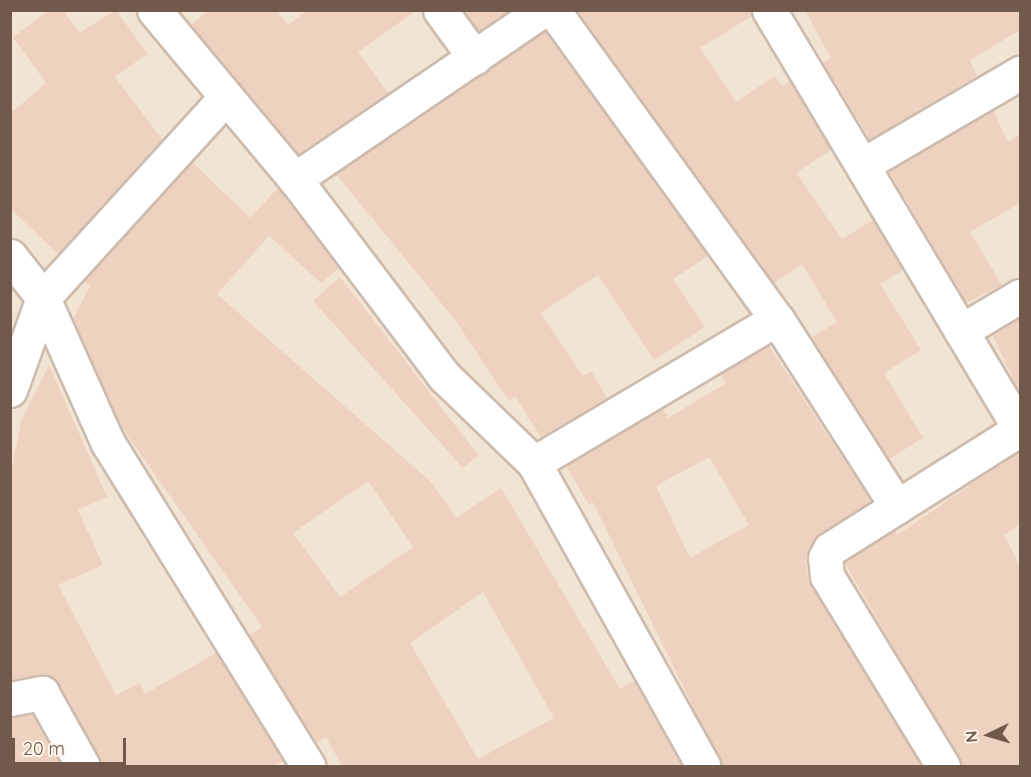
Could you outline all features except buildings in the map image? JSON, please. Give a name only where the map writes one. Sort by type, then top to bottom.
[{"type":"street","points":[[154,10],[225,98],[295,179],[444,376],[534,463],[703,766]]},
{"type":"street","points":[[440,10],[475,58]]},
{"type":"street","points":[[295,179],[543,10]]},
{"type":"street","points":[[553,10],[777,319],[897,507]]},
{"type":"street","points":[[774,12],[1020,429],[830,549],[827,576],[943,766]]},
{"type":"street","points":[[864,164],[1020,73]]},
{"type":"street","points":[[10,390],[43,298],[225,98]]},
{"type":"street","points":[[10,256],[43,298],[108,443],[308,766]]},
{"type":"street","points":[[961,331],[1020,296]]},
{"type":"street","points":[[534,463],[777,319]]},
{"type":"street","points":[[10,699],[42,693],[83,766]]},
{"type":"shaded area","points":[[11,11],[1020,11],[1020,766],[11,766]]}]
